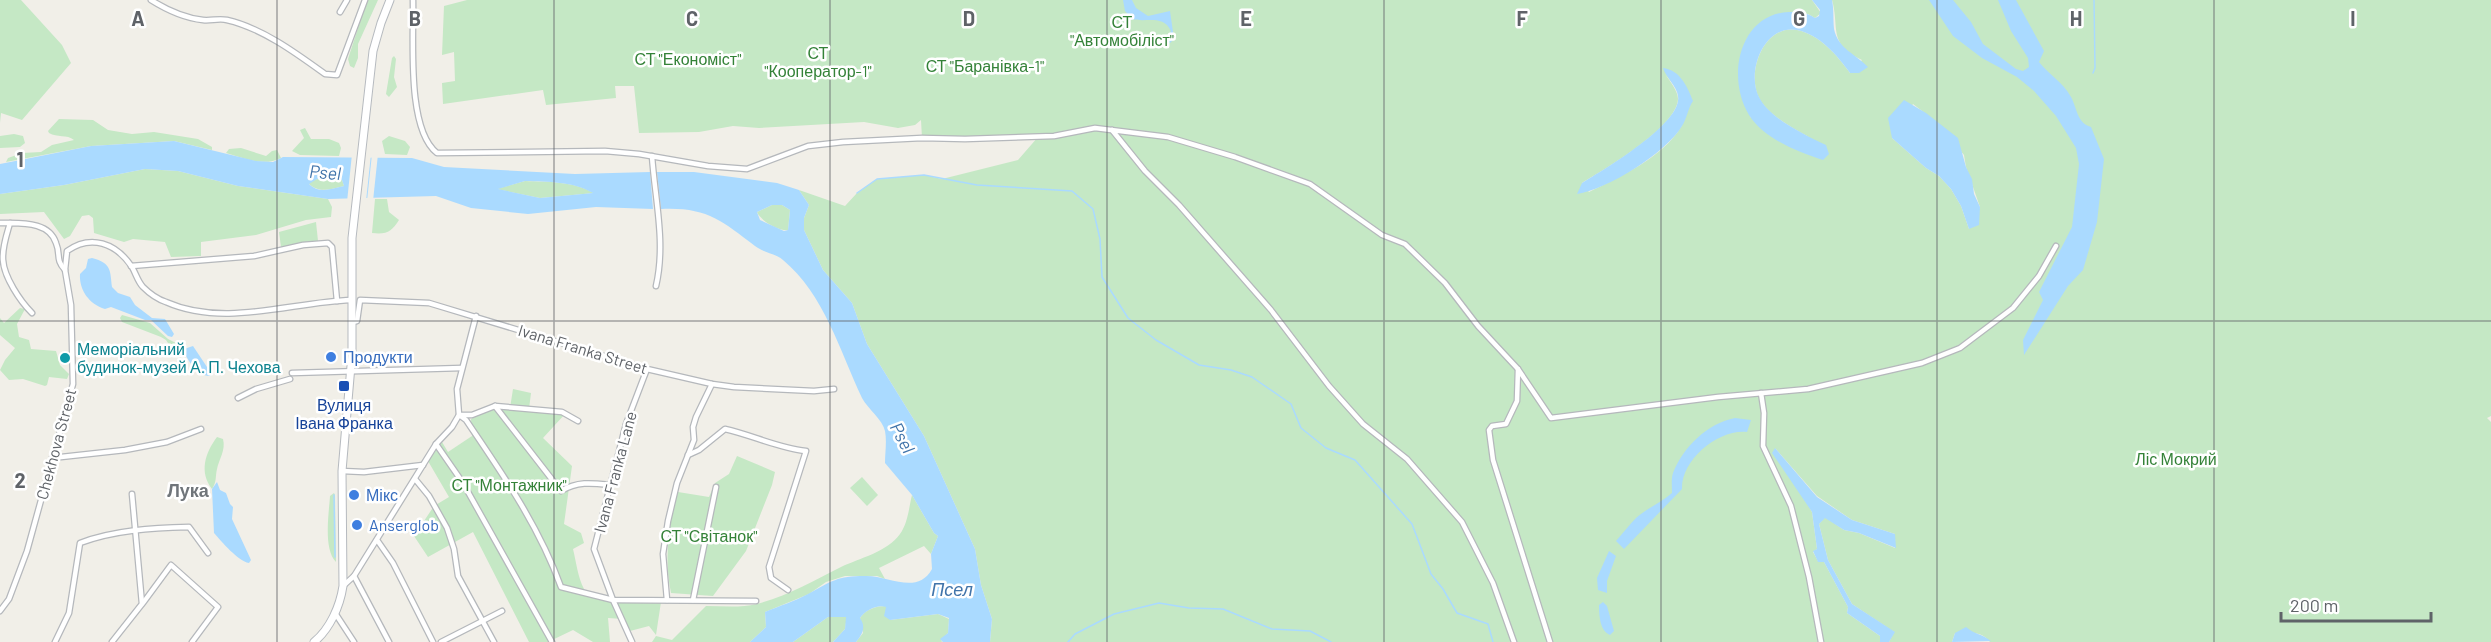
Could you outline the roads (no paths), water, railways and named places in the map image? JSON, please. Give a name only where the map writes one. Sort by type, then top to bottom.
[{"type":"main road","points":[[314,642],[335,613],[341,600],[343,586],[342,471],[350,372],[352,238],[374,51],[390,0]]},
{"type":"street","points":[[151,0],[186,17],[205,21],[224,19],[243,25],[259,32],[325,74],[337,75],[364,0]]},
{"type":"street","points":[[340,12],[347,0]]},
{"type":"street","points":[[413,0],[415,100],[428,147],[437,153],[605,151],[652,156],[708,166],[747,169],[808,146],[922,138],[1054,136],[1095,128],[1168,137],[1310,184],[1382,235],[1405,244],[1445,283],[1478,326],[1518,369],[1551,418],[1808,389],[1922,363],[1960,348],[2013,308],[2039,276],[2056,246]]},
{"type":"street","points":[[1113,130],[1145,171],[1179,205],[1271,310],[1329,386],[1363,424],[1407,459],[1462,522],[1493,583],[1514,642]]},
{"type":"street","points":[[652,156],[661,228],[661,267],[656,286]]},
{"type":"street","points":[[0,223],[10,223],[4,241],[3,261],[24,305],[32,313]]},
{"type":"street","name":"Chekhova Street","points":[[0,610],[9,599],[27,550],[73,384],[71,305],[64,270],[58,262],[56,243],[49,231],[38,225],[10,223]]},
{"type":"street","points":[[64,270],[67,251],[76,244],[90,241],[105,243],[118,250],[142,285],[153,296],[187,311],[244,312],[351,300]]},
{"type":"street","points":[[131,266],[254,256],[303,245],[328,243],[332,247],[337,301]]},
{"type":"street","name":"Ivana Franka Street","points":[[352,322],[357,321],[360,300],[429,303],[646,369],[712,384],[814,391],[834,389]]},
{"type":"street","points":[[343,586],[354,576],[436,444],[452,427],[459,415],[457,389],[476,316]]},
{"type":"street","points":[[238,398],[291,376],[462,368]]},
{"type":"street","name":"Ivana Franka Lane","points":[[632,642],[594,549],[626,424],[646,369]]},
{"type":"street","points":[[1518,369],[1517,401],[1506,424],[1492,426],[1489,430],[1493,460],[1550,642]]},
{"type":"street","points":[[667,600],[663,554],[677,483],[694,440],[693,427],[696,417],[712,384]]},
{"type":"street","points":[[1761,393],[1764,413],[1763,446],[1791,506],[1809,577],[1821,642]]},
{"type":"street","points":[[459,415],[472,415],[495,406],[562,412],[578,421]]},
{"type":"street","points":[[495,406],[561,491],[573,483],[590,482],[611,485]]},
{"type":"street","points":[[459,415],[466,420],[514,491],[550,557],[561,587],[613,600],[756,601]]},
{"type":"street","points":[[52,458],[125,450],[167,442],[201,429]]},
{"type":"street","points":[[688,454],[699,450],[725,429],[788,449],[806,451],[769,567],[771,578],[788,590]]},
{"type":"street","points":[[436,444],[463,483],[552,642]]},
{"type":"street","points":[[342,471],[364,472],[423,465]]},
{"type":"street","points":[[415,478],[429,496],[447,528],[454,549],[458,576],[494,642]]},
{"type":"street","points":[[693,600],[716,487]]},
{"type":"street","points":[[132,494],[142,604]]},
{"type":"street","points":[[55,642],[69,613],[80,543],[136,530],[189,527],[208,553]]},
{"type":"street","points":[[377,540],[393,563],[433,642]]},
{"type":"street","points":[[112,642],[171,565],[218,607],[192,642]]},
{"type":"street","points":[[354,576],[389,642]]},
{"type":"street","points":[[441,642],[501,611]]},
{"type":"street","points":[[335,613],[354,642]]},
{"type":"water","points":[[1123,0],[1132,0],[1136,8],[1148,16],[1170,11],[1174,39],[1170,43],[1165,42],[1171,31],[1164,23],[1132,19],[1125,11]]},
{"type":"water","points":[[1812,0],[1832,0],[1834,29],[1839,42],[1868,67],[1859,73],[1850,73],[1834,53],[1813,36],[1797,30],[1785,30],[1775,34],[1767,42],[1757,63],[1755,75],[1759,97],[1771,112],[1788,125],[1826,145],[1829,154],[1823,160],[1793,149],[1763,131],[1749,115],[1742,100],[1739,84],[1738,67],[1742,50],[1748,36],[1758,24],[1772,15],[1789,12],[1802,13],[1815,18],[1819,16],[1820,10]]},
{"type":"water","points":[[1929,0],[1953,0],[1971,22],[1983,44],[2016,69],[2023,71],[2029,67],[2028,58],[2011,31],[1998,0],[2016,0],[2044,51],[2039,62],[2068,92],[2080,119],[2091,127],[2104,159],[2097,222],[2083,270],[2068,286],[2024,355],[2023,340],[2043,300],[2039,292],[2072,227],[2079,164],[2076,148],[2056,116],[2034,91],[2017,77],[1982,58],[1953,36]]},
{"type":"water","points":[[1663,68],[1678,75],[1693,101],[1682,126],[1663,147],[1635,168],[1604,185],[1577,194],[1582,183],[1640,145],[1668,119],[1676,107],[1678,96]]},
{"type":"water","points":[[1904,100],[1926,113],[1958,138],[1980,207],[1979,225],[1969,229],[1961,206],[1951,189],[1939,176],[1926,168],[1892,138],[1888,118]]},
{"type":"water","name":"Psel","points":[[174,141],[256,161],[273,162],[283,157],[412,158],[444,167],[575,174],[650,172],[653,209],[596,207],[528,214],[471,208],[436,196],[328,199],[238,186],[178,171],[145,169],[64,185],[0,194],[0,164],[91,146]],"holes":[[[317,179],[342,180],[344,186],[321,190],[309,184]],[[525,181],[568,184],[593,193],[540,198],[498,189]]]},
{"type":"water","name":"Псел","points":[[657,172],[694,172],[777,183],[799,190],[809,205],[804,218],[804,230],[823,270],[852,303],[867,344],[924,436],[975,549],[981,585],[992,619],[990,642],[943,642],[940,639],[948,633],[949,618],[938,614],[890,620],[884,616],[886,607],[879,606],[865,612],[860,618],[863,630],[856,642],[833,642],[845,629],[846,617],[828,617],[793,642],[750,642],[766,627],[765,612],[798,599],[835,580],[865,576],[910,583],[926,577],[932,569],[931,554],[938,536],[912,495],[885,463],[884,427],[862,398],[830,324],[810,289],[780,258],[758,248],[722,222],[690,210],[661,209]],"holes":[[[772,205],[782,205],[790,210],[788,230],[784,231],[760,220],[757,212]]]},
{"type":"water","points":[[92,258],[107,265],[112,287],[118,293],[130,297],[135,305],[152,318],[165,319],[174,334],[172,337],[151,320],[145,320],[111,307],[105,309],[94,304],[83,291],[80,280],[80,274],[86,268],[88,259]]},
{"type":"water","points":[[193,346],[211,373],[210,376],[197,371],[187,358],[184,349]]},
{"type":"water","points":[[1735,418],[1751,420],[1747,432],[1736,432],[1724,436],[1703,448],[1688,467],[1683,478],[1682,489],[1624,549],[1616,541],[1636,518],[1672,493],[1673,473],[1690,445],[1715,425]]},
{"type":"water","points":[[1775,448],[1817,497],[1852,520],[1895,534],[1896,548],[1859,533],[1844,530],[1825,518],[1819,524],[1828,560],[1852,604],[1895,632],[1889,642],[1880,642],[1880,636],[1847,613],[1848,607],[1824,562],[1818,562],[1813,551],[1817,549],[1812,512],[1772,453]]},
{"type":"water","points":[[217,482],[233,507],[232,519],[251,560],[249,563],[235,555],[214,533],[212,489]]},
{"type":"water","points":[[1609,551],[1616,556],[1607,581],[1607,593],[1598,590],[1597,578]]},
{"type":"water","points":[[1603,602],[1607,606],[1614,631],[1610,635],[1604,630],[1599,614],[1599,605]]},
{"type":"water","points":[[1966,627],[1991,641],[1952,642],[1955,633]]},
{"type":"waterway","points":[[2093,73],[2095,68],[2094,0]]},
{"type":"waterway","points":[[857,193],[877,179],[924,175],[977,185],[1072,191],[1093,209],[1100,239],[1102,277],[1128,318],[1156,340],[1199,365],[1231,370],[1252,377],[1291,404],[1301,428],[1326,448],[1355,460],[1412,524],[1431,574],[1457,613],[1488,624],[1493,642]]},
{"type":"waterway","points":[[334,495],[335,557]]},
{"type":"waterway","points":[[1068,642],[1075,634],[1114,614],[1159,603],[1189,608],[1223,609],[1272,629],[1310,631],[1331,642]]},
{"type":"place","name":"Продукти","points":[[331,357]]},
{"type":"place","name":"Меморіальний будинок-музей А. П. Чехова","points":[[65,358]]},
{"type":"place","name":"Вулиця Івана Франка","points":[[344,386]]},
{"type":"place","name":"Мікс","points":[[354,495]]},
{"type":"place","name":"Anserglob","points":[[357,525]]},
{"type":"district","name":"Лука","points":[[188,491]]},
{"type":"park label","name":"СТ \"Автомобіліст\"","points":[[1122,31]]},
{"type":"park label","name":"СТ \"Економіст\"","points":[[688,59]]},
{"type":"park label","name":"СТ \"Кооператор-1\"","points":[[818,62]]},
{"type":"park label","name":"СТ \"Баранівка-1\"","points":[[985,66]]},
{"type":"park label","name":"Ліс Мокрий","points":[[2176,459]]},
{"type":"park label","name":"СТ \"Монтажник\"","points":[[509,485]]},
{"type":"park label","name":"СТ \"Світанок\"","points":[[709,536]]}]
